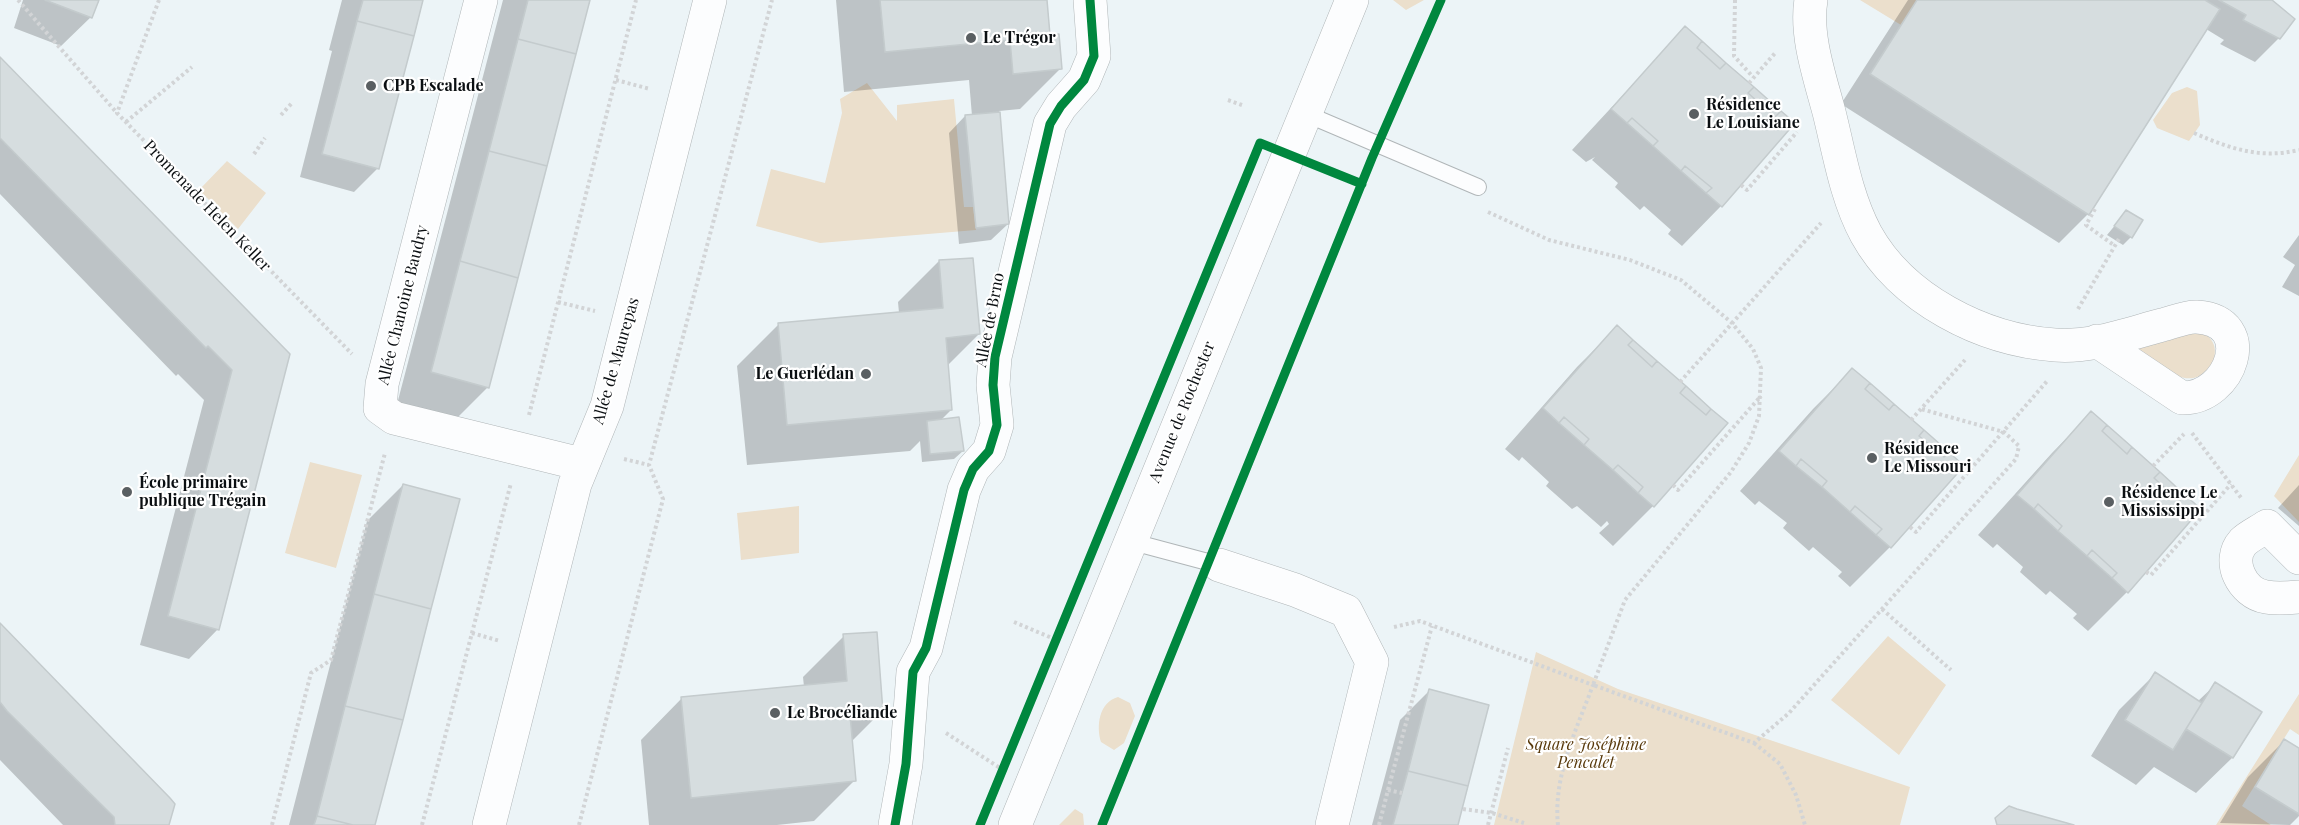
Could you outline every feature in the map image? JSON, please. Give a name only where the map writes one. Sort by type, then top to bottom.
[{"type":"street","name":"Allée Chanoine Baudry","points":[[394,418],[380,408],[382,384],[481,0]]},
{"type":"street","name":"Allée de Maurepas","points":[[489,825],[581,464],[607,406],[710,0]]},
{"type":"street","name":"Allée de Brno","points":[[895,825],[906,764],[914,672],[926,648],[964,490],[973,469],[989,451],[997,424],[993,386],[995,357],[1043,148],[1050,124],[1060,106],[1084,80],[1094,56],[1090,0]]},
{"type":"street","name":"Avenue de Rochester","points":[[1015,825],[1129,541],[1352,0]]},
{"type":"street","points":[[1811,0],[1813,40],[1848,190],[1866,233],[1890,268],[1926,298],[1956,317],[2014,339],[2077,343]]},
{"type":"street","points":[[394,418],[581,464]]},
{"type":"street","points":[[2299,558],[2267,526],[2243,543],[2236,555],[2236,570],[2245,585],[2264,597],[2299,597]]},
{"type":"street","points":[[1219,565],[1295,590],[1346,611],[1372,662],[1332,825]]},
{"type":"lane","points":[[1304,113],[1478,187]]},
{"type":"lane","points":[[1129,541],[1219,565]]},
{"type":"path","points":[[117,113],[159,0]]},
{"type":"path","points":[[422,825],[636,0]]},
{"type":"path","points":[[579,825],[663,499],[649,465],[772,0]]},
{"type":"path","points":[[1735,0],[1734,56],[1754,77]]},
{"type":"path","points":[[1749,83],[1768,61]]},
{"type":"path","points":[[126,122],[192,67]]},
{"type":"path","points":[[1228,100],[1242,105]]},
{"type":"path","points":[[1741,185],[1747,190],[1826,101]]},
{"type":"path","points":[[281,115],[292,103]]},
{"type":"path","points":[[2194,133],[2246,151],[2279,155],[2299,150]]},
{"type":"path","points":[[254,154],[265,138]]},
{"type":"path","points":[[1680,382],[1848,190]]},
{"type":"path","points":[[1481,209],[1549,240],[1630,260],[1680,280],[1732,323],[1753,349],[1761,368],[1759,416],[1749,443],[1731,472],[1625,600],[1561,772],[1556,792],[1558,825]]},
{"type":"path","points":[[2095,209],[2086,225],[2115,246]]},
{"type":"path","points":[[1910,527],[1916,532],[2004,432],[2077,343],[2120,237]]},
{"type":"path","points":[[1911,420],[1992,331]]},
{"type":"path","points":[[1673,485],[1678,490],[1761,395]]},
{"type":"path","points":[[1754,743],[1790,713],[2016,459],[2019,446],[2004,432],[1921,409]]},
{"type":"path","points":[[272,825],[311,673],[331,660],[394,418]]},
{"type":"path","points":[[2153,466],[2189,429]]},
{"type":"path","points":[[2146,572],[2151,575],[2230,484]]},
{"type":"path","points":[[1882,609],[1951,670]]},
{"type":"path","points":[[1372,662],[1392,628],[1420,621],[1754,743],[1780,764],[1796,795],[1805,825]]},
{"type":"path","points":[[1014,622],[1049,637]]},
{"type":"path","points":[[1379,825],[1432,626]]},
{"type":"path","points":[[1053,652],[1062,630]]},
{"type":"path","points":[[911,710],[1003,770]]},
{"type":"path","points":[[1488,825],[1508,748]]},
{"type":"path","points":[[999,781],[1008,759]]},
{"type":"path","points":[[1388,790],[1402,793]]},
{"type":"path","points":[[1463,808],[1492,813],[1524,823]]},
{"type":"green space","points":[[1393,0],[1424,0],[1406,10]]},
{"type":"green space","points":[[1860,0],[1917,0],[1901,25]]},
{"type":"green space","points":[[867,83],[897,121],[897,105],[954,99],[964,207],[973,207],[976,230],[820,243],[756,226],[771,169],[825,183],[842,113],[840,99]]},
{"type":"green space","points":[[2187,87],[2197,91],[2200,125],[2189,141],[2157,128],[2153,120],[2172,93]]},
{"type":"green space","points":[[227,161],[266,193],[238,229],[199,190]]},
{"type":"green space","points":[[2200,329],[2213,343],[2215,355],[2214,361],[2197,377],[2182,377],[2165,371],[2149,360],[2139,349],[2140,345]]},
{"type":"green space","points":[[2299,455],[2299,522],[2274,496]]},
{"type":"green space","points":[[310,462],[362,475],[336,568],[285,553]]},
{"type":"green space","points":[[799,506],[799,553],[741,560],[737,513]]},
{"type":"green space","points":[[1888,636],[1946,685],[1899,755],[1831,700]]},
{"type":"green space","name":"Square Joséphine Pencalet","points":[[1536,652],[1618,689],[1910,787],[1900,825],[1494,825]]},
{"type":"green space","points":[[2299,694],[2299,735],[2290,729],[2242,806],[2271,825],[2216,825]]},
{"type":"green space","points":[[1118,697],[1130,703],[1135,716],[1124,743],[1114,750],[1101,742],[1099,722],[1103,709]]},
{"type":"green space","points":[[1075,809],[1083,814],[1084,825],[1059,825]]},
{"type":"building","points":[[45,0],[99,0],[92,18]]},
{"type":"building","points":[[363,0],[423,0],[414,36],[357,21]]},
{"type":"building","points":[[528,0],[590,0],[576,54],[518,39]]},
{"type":"building","name":"Le Trégor","points":[[880,0],[1047,0],[1050,35],[1059,34],[1062,69],[1013,74],[1010,40],[885,52]]},
{"type":"building","points":[[1917,0],[2205,0],[2220,9],[2089,215],[1870,74]]},
{"type":"building","points":[[2219,0],[2272,0],[2295,19],[2280,39],[2243,20],[2246,15]]},
{"type":"building","name":"CPB Escalade","points":[[357,21],[414,36],[379,169],[322,154]]},
{"type":"building","name":"Résidence Le Louisiane","points":[[1685,26],[1702,41],[1697,48],[1720,69],[1726,63],[1754,87],[1748,93],[1775,117],[1781,111],[1795,123],[1722,207],[1706,193],[1712,188],[1685,166],[1681,171],[1653,146],[1658,141],[1632,118],[1627,123],[1611,109]]},
{"type":"building","points":[[518,39],[576,54],[547,166],[489,151]]},
{"type":"building","points":[[1702,41],[1726,63],[1720,69],[1697,48]]},
{"type":"building","points":[[0,57],[290,354],[219,630],[168,616],[232,370],[208,346],[206,348],[0,138]]},
{"type":"building","points":[[1754,87],[1781,111],[1775,117],[1748,93]]},
{"type":"building","points":[[1000,112],[1009,224],[976,228],[965,115]]},
{"type":"building","points":[[1632,118],[1658,141],[1653,146],[1627,123]]},
{"type":"building","points":[[489,151],[547,166],[518,278],[460,261]]},
{"type":"building","points":[[1685,166],[1712,188],[1706,193],[1681,171]]},
{"type":"building","points":[[2126,210],[2143,220],[2132,238],[2114,226]]},
{"type":"building","name":"Le Guerlédan","points":[[973,258],[980,334],[946,338],[952,410],[787,425],[778,323],[943,308],[939,260]]},
{"type":"building","points":[[460,261],[518,278],[489,388],[431,372]]},
{"type":"building","points":[[1617,325],[1633,340],[1628,345],[1652,367],[1657,361],[1686,386],[1680,393],[1706,415],[1711,409],[1728,423],[1654,507],[1638,493],[1643,487],[1618,465],[1613,470],[1584,445],[1589,439],[1564,417],[1559,423],[1543,408]]},
{"type":"building","points":[[1633,340],[1657,361],[1652,367],[1628,345]]},
{"type":"building","name":"Résidence Le Missouri","points":[[1852,368],[1870,383],[1865,389],[1889,410],[1894,404],[1924,430],[1919,436],[1944,457],[1949,452],[1964,466],[1891,548],[1876,535],[1882,529],[1855,506],[1850,512],[1822,487],[1827,481],[1801,459],[1796,466],[1779,451]]},
{"type":"building","points":[[1870,383],[1894,404],[1889,410],[1865,389]]},
{"type":"building","points":[[1686,386],[1711,409],[1706,415],[1680,393]]},
{"type":"building","name":"Résidence Le Mississippi","points":[[2091,411],[2107,425],[2102,431],[2127,454],[2132,447],[2160,472],[2154,478],[2179,501],[2185,495],[2201,509],[2128,593],[2112,578],[2117,573],[2092,550],[2087,556],[2058,531],[2062,526],[2038,504],[2034,509],[2017,495]]},
{"type":"building","points":[[959,417],[964,451],[930,454],[927,421]]},
{"type":"building","points":[[1564,417],[1589,439],[1584,445],[1559,423]]},
{"type":"building","points":[[2107,425],[2132,447],[2127,454],[2102,431]]},
{"type":"building","points":[[1924,430],[1949,452],[1944,457],[1919,436]]},
{"type":"building","points":[[1801,459],[1827,481],[1822,487],[1796,466]]},
{"type":"building","points":[[1618,465],[1643,487],[1638,493],[1613,470]]},
{"type":"building","points":[[2160,472],[2185,495],[2179,501],[2154,478]]},
{"type":"building","points":[[403,484],[460,499],[431,609],[374,594]]},
{"type":"building","points":[[2038,504],[2062,526],[2058,531],[2034,509]]},
{"type":"building","points":[[1855,506],[1882,529],[1876,535],[1850,512]]},
{"type":"building","points":[[2092,550],[2117,573],[2112,578],[2087,556]]},
{"type":"building","points":[[374,594],[431,609],[403,720],[345,706]]},
{"type":"building","points":[[0,623],[170,798],[175,804],[169,825],[115,825],[114,817],[7,711],[0,702]]},
{"type":"building","name":"Le Brocéliande","points":[[877,632],[883,712],[850,715],[856,781],[691,798],[681,697],[847,681],[843,634]]},
{"type":"building","points":[[2155,672],[2202,703],[2173,750],[2125,720]]},
{"type":"building","points":[[2215,682],[2262,712],[2233,758],[2186,729]]},
{"type":"building","points":[[1429,689],[1489,705],[1468,786],[1408,771]]},
{"type":"building","points":[[345,706],[403,720],[375,825],[353,825],[317,816]]},
{"type":"building","points":[[2284,739],[2299,748],[2299,814],[2255,787]]},
{"type":"building","points":[[1408,771],[1468,786],[1458,825],[1393,825]]},
{"type":"building","points":[[2009,806],[2074,825],[1997,825],[1995,818]]},
{"type":"building","points":[[317,816],[353,825],[314,825]]},
{"type":"cycle path","points":[[895,825],[906,764],[913,672],[926,648],[964,490],[973,469],[989,451],[997,425],[993,385],[995,357],[1050,124],[1061,106],[1084,80],[1094,56],[1090,0]]},
{"type":"cycle path","points":[[1102,825],[1372,158],[1441,0]]},
{"type":"cycle path","points":[[980,825],[1260,143],[1362,184]]},
{"type":"place","name":"Le Trégor","points":[[971,38]]},
{"type":"place","name":"CPB Escalade","points":[[371,86]]},
{"type":"place","name":"Résidence Le Louisiane","points":[[1694,114]]},
{"type":"place","name":"Le Guerlédan","points":[[866,374]]},
{"type":"place","name":"Résidence Le Missouri","points":[[1872,458]]},
{"type":"place","name":"École primaire publique Trégain","points":[[127,492]]},
{"type":"place","name":"Résidence Le Mississippi","points":[[2109,502]]},
{"type":"place","name":"Le Brocéliande","points":[[775,713]]}]
